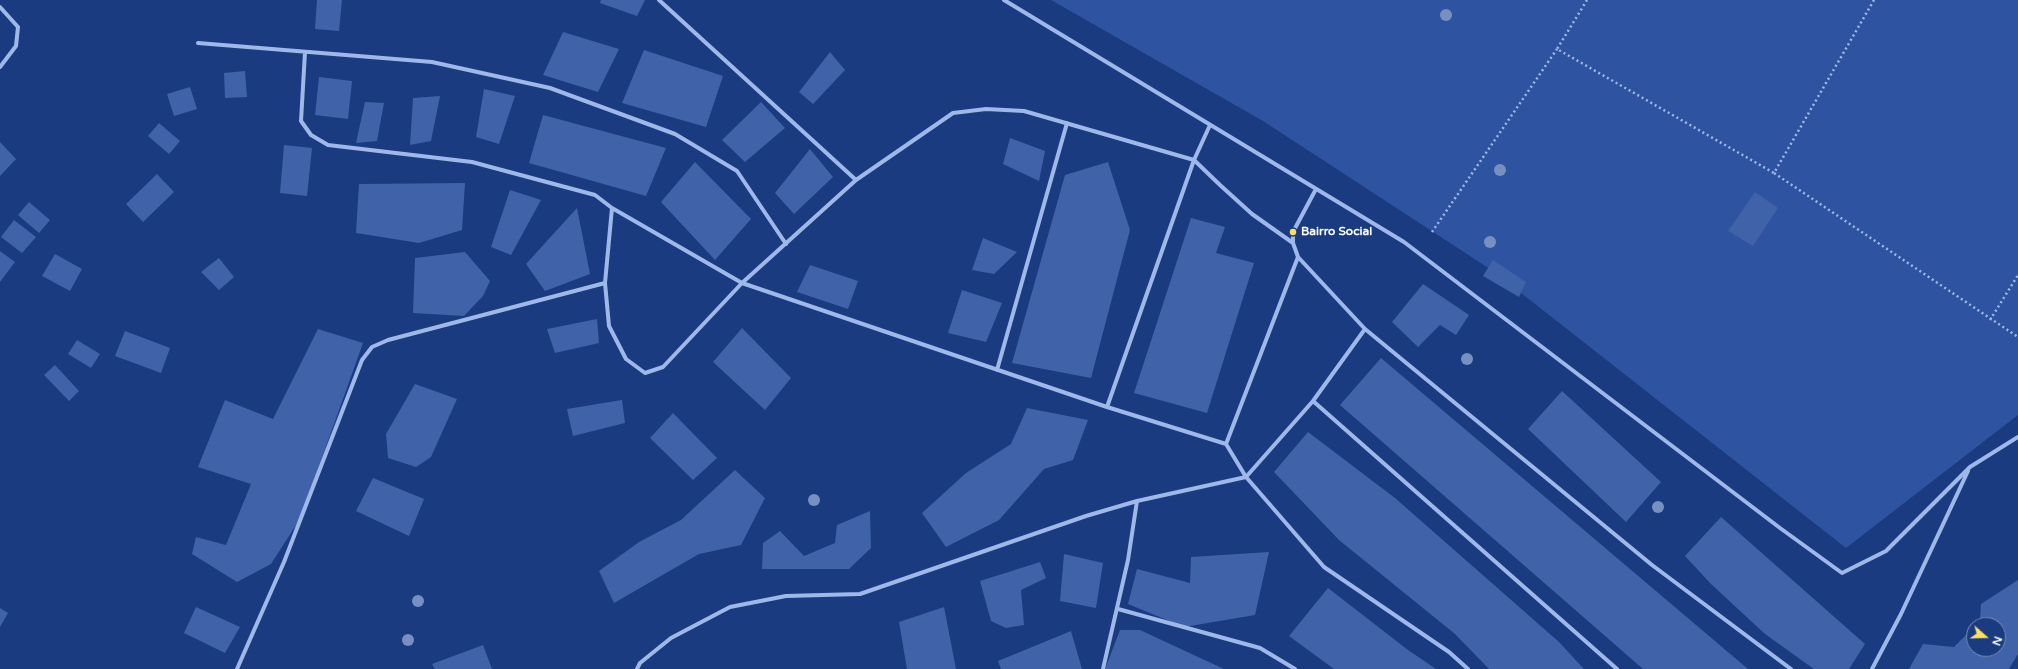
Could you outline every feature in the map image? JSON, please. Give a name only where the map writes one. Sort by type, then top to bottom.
[{"type":"street","points":[[659,0],[856,180]]},
{"type":"street","points":[[1004,0],[1404,242],[1842,573],[1886,551],[1970,467],[2018,437]]},
{"type":"street","points":[[0,7],[18,27],[16,46],[0,67]]},
{"type":"street","points":[[198,43],[432,62],[550,88],[675,134],[737,171],[786,244]]},
{"type":"street","points":[[305,52],[301,120],[311,135],[328,145],[472,162],[595,195],[612,208],[742,283],[997,370],[1226,444],[1246,477],[1324,567],[1449,652],[1468,669]]},
{"type":"street","points":[[612,208],[605,283],[609,326],[626,359],[645,373],[663,366],[742,283],[856,180],[953,113],[986,109],[1024,111],[1194,160],[1220,186],[1252,214],[1293,243]]},
{"type":"street","points":[[997,370],[1067,123]]},
{"type":"street","points":[[1107,406],[1194,160],[1210,126]]},
{"type":"street","points":[[1316,189],[1293,232],[1293,243],[1298,257],[1365,329],[1652,565],[1791,669]]},
{"type":"street","points":[[1226,444],[1298,257]]},
{"type":"street","points":[[237,669],[284,562],[362,360],[372,347],[388,340],[605,283]]},
{"type":"street","points":[[636,669],[640,663],[671,638],[730,607],[786,596],[860,594],[1056,526],[1137,501],[1246,477],[1313,401],[1365,329]]},
{"type":"street","points":[[1313,401],[1617,669]]},
{"type":"street","points":[[1872,669],[1901,614],[1970,467]]},
{"type":"street","points":[[1103,669],[1118,609],[1137,501]]},
{"type":"street","points":[[1118,609],[1260,648],[1295,669]]},
{"type":"path","points":[[1432,232],[1557,49],[1587,0]]},
{"type":"path","points":[[1774,173],[1874,0]]},
{"type":"path","points":[[1557,49],[1774,173],[1990,320],[2018,337]]},
{"type":"path","points":[[1990,320],[2018,275]]},
{"type":"shaded area","points":[[1051,0],[2018,0],[2018,415],[1846,548],[1493,271],[1263,121]]},
{"type":"building","points":[[317,0],[342,0],[339,31],[315,29]]},
{"type":"building","points":[[601,0],[645,0],[637,16],[600,3]]},
{"type":"building","points":[[563,32],[619,49],[598,92],[543,75]]},
{"type":"building","points":[[644,50],[723,76],[706,127],[622,103]]},
{"type":"building","points":[[830,52],[845,70],[813,104],[799,92]]},
{"type":"building","points":[[245,71],[247,97],[225,98],[224,73]]},
{"type":"building","points":[[319,77],[352,81],[348,119],[315,115]]},
{"type":"building","points":[[190,87],[197,109],[174,116],[167,94]]},
{"type":"building","points":[[484,89],[515,96],[499,144],[476,137]]},
{"type":"building","points":[[440,96],[431,141],[410,145],[413,98]]},
{"type":"building","points":[[365,102],[384,103],[377,141],[356,143]]},
{"type":"building","points":[[761,102],[785,128],[745,162],[722,140]]},
{"type":"building","points":[[543,115],[666,148],[646,196],[529,163]]},
{"type":"building","points":[[159,123],[180,141],[169,154],[148,136]]},
{"type":"building","points":[[1010,138],[1045,151],[1039,181],[1003,164]]},
{"type":"building","points":[[0,142],[16,159],[0,176]]},
{"type":"building","points":[[284,145],[312,148],[307,196],[280,193]]},
{"type":"building","points":[[810,149],[833,177],[794,214],[775,193]]},
{"type":"building","points":[[695,162],[751,219],[715,260],[661,202]]},
{"type":"building","points":[[1108,162],[1130,230],[1091,378],[1012,363],[1065,175]]},
{"type":"building","points":[[157,174],[174,192],[143,222],[126,204]]},
{"type":"building","points":[[465,183],[462,230],[419,243],[356,233],[359,184]]},
{"type":"building","points":[[510,190],[541,200],[511,255],[491,247]]},
{"type":"building","points":[[1755,192],[1778,208],[1753,246],[1728,231]]},
{"type":"building","points":[[29,202],[50,220],[39,233],[18,215]]},
{"type":"building","points":[[577,208],[590,274],[545,291],[526,264]]},
{"type":"building","points":[[1191,218],[1225,227],[1216,253],[1254,263],[1207,413],[1134,393]]},
{"type":"building","points":[[14,220],[36,237],[22,253],[1,237]]},
{"type":"building","points":[[983,238],[1017,252],[994,274],[972,270]]},
{"type":"building","points":[[0,251],[15,262],[0,282]]},
{"type":"building","points":[[465,252],[490,281],[483,296],[464,316],[413,313],[415,258]]},
{"type":"building","points":[[55,254],[82,269],[70,291],[42,276]]},
{"type":"building","points":[[219,258],[234,277],[219,290],[201,272]]},
{"type":"building","points":[[1493,260],[1526,282],[1519,297],[1483,276]]},
{"type":"building","points":[[810,265],[858,281],[848,309],[797,292]]},
{"type":"building","points":[[1423,284],[1469,315],[1456,335],[1440,325],[1418,347],[1392,322]]},
{"type":"building","points":[[962,290],[1002,303],[986,342],[948,333]]},
{"type":"building","points":[[597,319],[599,343],[555,353],[547,329]]},
{"type":"building","points":[[742,328],[791,378],[765,410],[713,362]]},
{"type":"building","points":[[318,329],[363,343],[300,519],[271,564],[237,582],[192,554],[196,537],[226,545],[251,484],[198,467],[225,400],[273,419]]},
{"type":"building","points":[[125,331],[170,348],[161,373],[115,356]]},
{"type":"building","points":[[77,340],[100,354],[91,368],[68,354]]},
{"type":"building","points":[[1381,358],[1748,669],[1643,669],[1340,405]]},
{"type":"building","points":[[55,365],[79,391],[69,401],[44,375]]},
{"type":"building","points":[[415,384],[457,399],[431,457],[416,467],[388,458],[386,434]]},
{"type":"building","points":[[1562,391],[1661,482],[1626,522],[1528,429]]},
{"type":"building","points":[[622,400],[625,423],[573,436],[567,409]]},
{"type":"building","points":[[1027,408],[1088,420],[1073,460],[1044,469],[999,520],[946,547],[922,513],[966,473],[1011,444]]},
{"type":"building","points":[[673,413],[717,458],[693,480],[650,438]]},
{"type":"building","points":[[1308,432],[1395,498],[1559,642],[1584,669],[1489,669],[1455,634],[1339,540],[1274,472]]},
{"type":"building","points":[[735,470],[765,498],[741,545],[699,554],[614,603],[599,571],[639,542],[681,520]]},
{"type":"building","points":[[373,478],[424,499],[409,536],[356,511]]},
{"type":"building","points":[[870,511],[871,548],[849,569],[762,569],[763,543],[780,531],[804,556],[835,543],[837,525]]},
{"type":"building","points":[[1721,517],[1865,644],[1849,669],[1814,669],[1765,634],[1711,584],[1685,556]]},
{"type":"building","points":[[1269,552],[1255,615],[1184,627],[1128,604],[1137,569],[1190,583],[1191,557]]},
{"type":"building","points":[[1064,554],[1103,563],[1096,608],[1060,601]]},
{"type":"building","points":[[1040,562],[1046,578],[1021,590],[1024,625],[1006,628],[991,621],[980,581]]},
{"type":"building","points":[[2018,580],[2018,654],[2009,669],[1909,669],[1923,644],[1954,647],[1966,635],[1966,657],[2006,657],[2006,617],[1980,617],[1981,604]]},
{"type":"building","points":[[1328,588],[1408,650],[1436,669],[1334,669],[1289,636]]},
{"type":"building","points":[[196,607],[240,627],[225,653],[184,633]]},
{"type":"building","points":[[944,607],[956,669],[907,669],[899,622]]},
{"type":"building","points":[[0,608],[8,613],[0,627]]},
{"type":"building","points":[[1120,630],[1140,630],[1224,669],[1105,669]]},
{"type":"building","points":[[1071,631],[1082,669],[1001,669],[998,661]]},
{"type":"building","points":[[483,645],[492,669],[435,669],[432,664]]},
{"type":"place","name":"Bairro Social","points":[[1293,232]]}]
